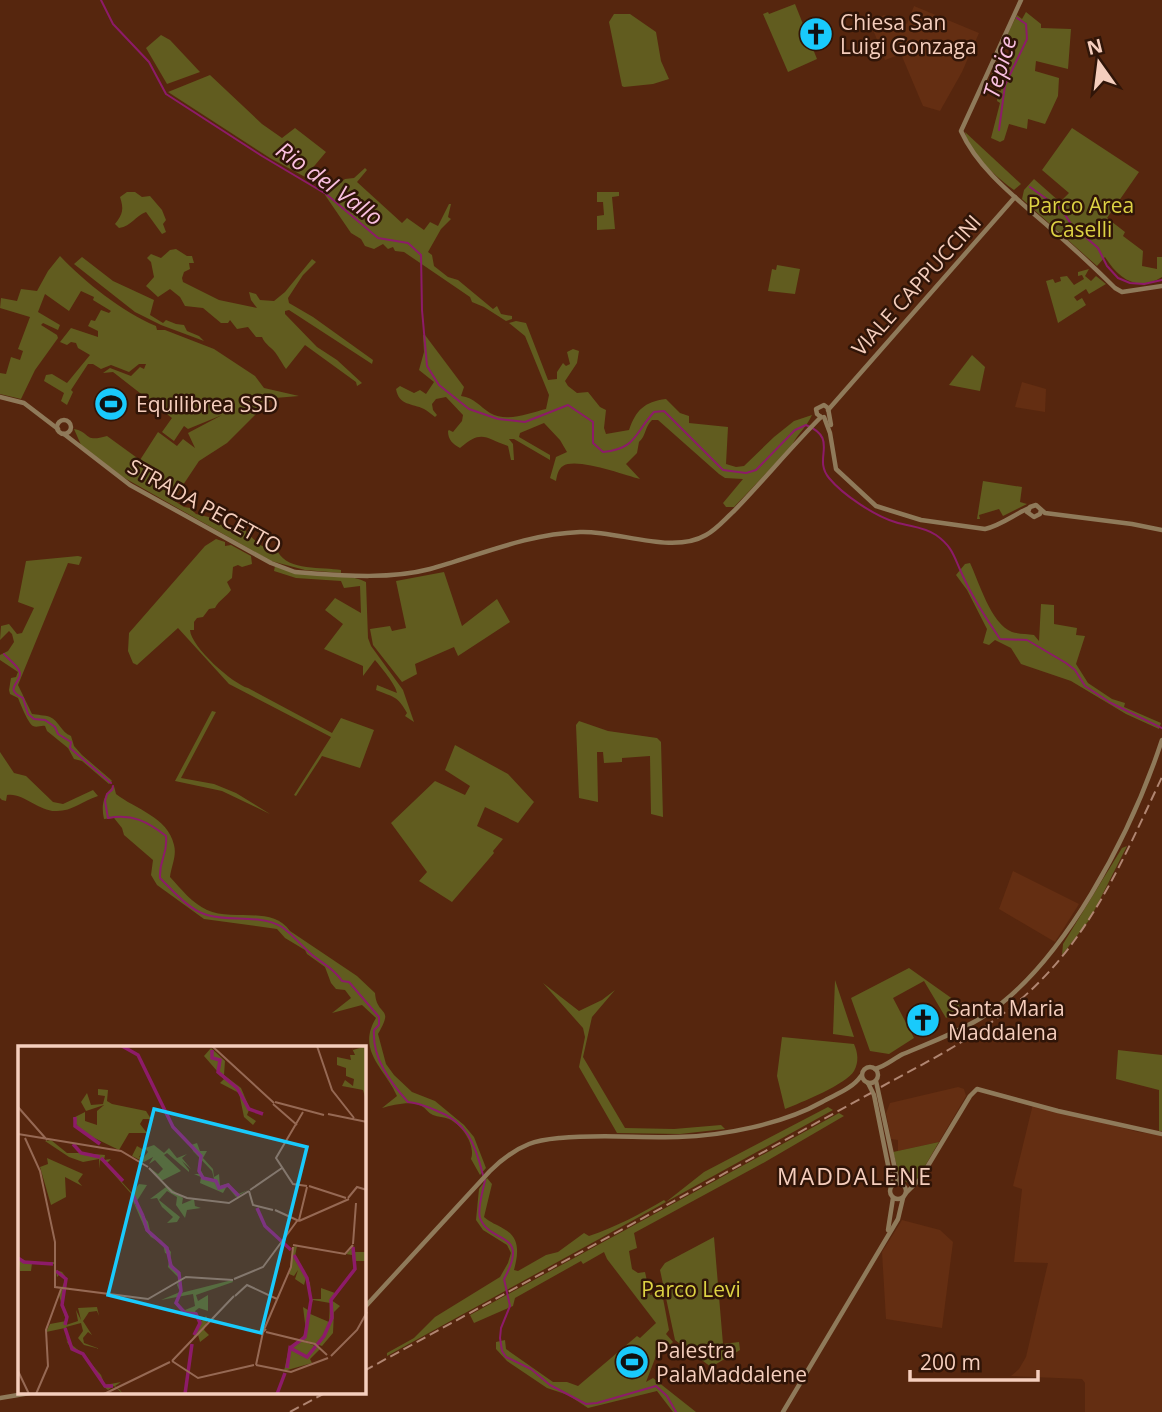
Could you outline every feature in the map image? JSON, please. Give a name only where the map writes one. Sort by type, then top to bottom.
[{"type":"main road","points":[[1021,0],[961,131],[979,161],[1115,288],[1122,292],[1162,286]]},
{"type":"main road","name":"VIALE CAPPUCCINI","points":[[529,539],[580,531],[675,542],[704,537],[762,483],[1015,197]]},
{"type":"main road","name":"VIALE CAPPUCCINI","points":[[820,417],[818,406],[841,394]]},
{"type":"main road","name":"STRADA PECETTO","points":[[0,397],[24,403],[130,485],[271,563],[295,572],[410,573],[529,539]]},
{"type":"main road","points":[[824,405],[820,417],[830,433],[836,469],[876,506],[915,518],[990,528],[1036,505],[1042,512]]},
{"type":"main road","name":"STRADA PECETTO","points":[[44,418],[68,422],[79,446]]},
{"type":"main road","points":[[58,429],[60,422]]},
{"type":"main road","points":[[64,434],[70,429]]},
{"type":"main road","points":[[1028,510],[1034,517],[1042,512],[1162,530]]},
{"type":"main road","points":[[876,1072],[902,1055],[924,1048],[981,1018],[1038,968],[1070,926],[1126,830],[1147,786],[1162,740]]},
{"type":"main road","points":[[366,1306],[484,1177],[507,1156],[536,1141],[598,1135],[681,1138],[754,1127],[808,1109],[854,1084],[866,1068],[876,1072]]},
{"type":"main road","points":[[876,1072],[895,1184],[890,1191],[893,1198],[887,1234]]},
{"type":"main road","points":[[861,1076],[874,1095],[895,1184]]},
{"type":"main road","points":[[854,1084],[876,1081]]},
{"type":"main road","points":[[893,1198],[905,1195],[915,1186],[970,1096],[977,1089],[1058,1111],[1162,1134]]},
{"type":"main road","points":[[895,1184],[915,1186]]},
{"type":"main road","points":[[782,1412],[901,1211],[904,1186]]},
{"type":"main road","points":[[0,1398],[24,1394]]},
{"type":"shaded area","points":[[914,6],[979,33],[962,72],[940,111],[923,106],[901,54],[885,60],[870,22],[884,15],[907,24]]},
{"type":"shaded area","points":[[1022,382],[1046,389],[1045,412],[1015,407]]},
{"type":"shaded area","points":[[1013,871],[1079,904],[1055,942],[999,909]]},
{"type":"shaded area","points":[[958,1087],[964,1089],[966,1096],[939,1142],[898,1151],[898,1140],[891,1139],[886,1113],[890,1103]]},
{"type":"shaded area","points":[[1033,1104],[1138,1132],[1162,1135],[1162,1412],[1085,1412],[1085,1383],[1082,1379],[1011,1376],[1026,1357],[1048,1263],[1014,1262],[1022,1189],[1013,1186]]},
{"type":"shaded area","points":[[902,1220],[940,1230],[953,1242],[942,1328],[886,1319],[882,1252]]},
{"type":"green space","points":[[795,4],[817,59],[788,72],[763,14]]},
{"type":"green space","points":[[1026,12],[1041,24],[1041,28],[1071,29],[1068,69],[1036,61],[1035,71],[1059,78],[1058,96],[1045,124],[1028,119],[1027,129],[1009,124],[1004,140],[1000,142],[991,138],[1000,103],[995,93],[996,90],[1001,91],[1000,83],[989,79],[993,72],[1004,76],[1006,70],[1002,68],[1006,55],[1013,57],[1018,42],[1006,37],[1017,15],[1022,19]]},
{"type":"green space","points":[[614,14],[630,14],[656,32],[661,61],[669,79],[653,84],[622,86],[609,22]]},
{"type":"green space","points":[[161,35],[170,40],[200,72],[167,84],[146,48]]},
{"type":"green space","points":[[210,75],[262,124],[282,138],[295,128],[326,152],[305,177],[270,158],[168,92]]},
{"type":"green space","name":"Parco Area Caselli","points":[[1072,128],[1139,172],[1107,218],[1125,232],[1123,236],[1143,251],[1142,266],[1157,269],[1157,257],[1162,257],[1162,277],[1145,283],[1129,281],[1116,272],[1105,257],[1097,266],[1022,199],[1024,190],[1034,179],[1060,202],[1069,193],[1042,170]]},
{"type":"green space","points":[[965,132],[1021,184],[1014,190],[992,172],[972,148]]},
{"type":"green space","points":[[365,168],[367,170],[357,182],[402,223],[407,218],[424,230],[430,222],[438,226],[451,204],[448,217],[451,219],[441,229],[428,252],[432,255],[434,266],[448,277],[458,280],[493,309],[497,306],[501,314],[512,316],[512,319],[506,321],[472,302],[470,297],[404,252],[395,251],[393,247],[388,249],[383,244],[374,249],[365,246],[361,239],[351,233],[325,195],[345,179],[354,178]]},
{"type":"green space","points":[[127,192],[135,192],[142,197],[150,196],[162,210],[166,220],[163,224],[166,232],[162,234],[146,212],[123,227],[119,228],[115,224],[122,211],[120,197]]},
{"type":"green space","points":[[597,192],[619,192],[619,196],[612,197],[615,229],[597,230],[597,216],[604,215],[603,202],[597,202]]},
{"type":"green space","points":[[176,249],[192,256],[194,263],[189,263],[190,269],[184,272],[183,282],[219,300],[257,308],[249,292],[256,294],[260,300],[274,301],[285,292],[312,259],[316,262],[303,275],[288,298],[289,303],[373,360],[372,364],[289,310],[285,311],[285,314],[317,347],[337,360],[362,383],[357,386],[356,382],[305,345],[286,369],[262,337],[256,337],[248,327],[237,329],[230,320],[228,323],[221,323],[203,308],[185,306],[180,297],[170,289],[158,297],[146,286],[154,277],[151,262],[147,258],[151,254],[161,258],[170,250]]},
{"type":"green space","points":[[60,256],[105,296],[156,326],[157,330],[165,330],[214,349],[255,376],[264,388],[299,396],[275,398],[267,403],[227,443],[199,461],[173,500],[196,514],[217,519],[219,524],[245,530],[259,544],[278,552],[290,562],[307,567],[341,570],[341,573],[305,570],[271,561],[121,476],[81,445],[74,429],[90,438],[107,436],[140,460],[158,432],[177,446],[183,439],[195,448],[188,433],[222,415],[188,429],[184,426],[174,441],[162,432],[172,418],[113,372],[103,373],[110,368],[131,376],[140,367],[144,369],[146,364],[139,364],[129,372],[111,365],[101,369],[88,364],[71,390],[73,392],[67,405],[61,401],[64,393],[44,381],[46,375],[52,374],[67,383],[90,355],[78,348],[76,343],[67,345],[60,342],[71,328],[98,337],[98,331],[88,326],[91,320],[95,321],[101,310],[109,313],[111,311],[93,300],[94,297],[81,291],[69,311],[45,294],[38,312],[60,325],[58,330],[43,323],[41,325],[58,338],[35,370],[21,399],[0,394],[0,373],[6,374],[11,357],[20,360],[23,351],[18,349],[30,317],[0,308],[1,298],[17,301],[21,289],[37,291]]},
{"type":"green space","points":[[82,257],[113,281],[154,300],[150,315],[163,323],[166,320],[184,325],[187,331],[204,341],[135,312],[74,264]]},
{"type":"green space","points":[[777,265],[800,269],[795,294],[768,291],[772,269],[776,270]]},
{"type":"green space","points":[[1089,269],[1085,276],[1091,281],[1096,276],[1106,284],[1089,294],[1086,289],[1074,297],[1077,301],[1082,298],[1086,305],[1058,323],[1046,281],[1053,279],[1055,283],[1061,281],[1060,277],[1067,276],[1074,285],[1084,279],[1082,275],[1078,276],[1078,272]]},
{"type":"green space","points":[[509,323],[526,323],[548,380],[557,379],[557,372],[563,363],[566,366],[570,364],[567,352],[573,349],[579,351],[577,363],[565,381],[577,393],[588,392],[600,407],[606,410],[606,434],[629,430],[642,408],[652,402],[666,399],[680,413],[689,416],[689,423],[728,427],[726,464],[736,467],[744,466],[794,421],[812,415],[792,446],[734,507],[726,507],[723,503],[743,479],[725,478],[719,474],[658,420],[650,422],[639,442],[637,453],[626,464],[640,479],[589,465],[569,464],[560,469],[556,481],[550,478],[556,457],[567,452],[544,423],[520,433],[519,437],[550,455],[550,460],[514,439],[509,439],[513,444],[514,460],[511,460],[508,446],[489,438],[479,437],[460,448],[453,443],[448,431],[453,432],[462,421],[463,415],[446,397],[436,399],[432,404],[437,415],[435,417],[424,409],[403,401],[396,389],[400,386],[414,393],[420,390],[426,394],[434,382],[419,370],[425,335],[464,387],[461,396],[473,400],[497,416],[518,416],[546,409],[549,395],[525,336]]},
{"type":"green space","points":[[972,355],[985,367],[980,391],[949,385]]},
{"type":"green space","points":[[983,481],[1022,487],[1020,502],[1027,504],[1003,516],[999,509],[979,515],[980,519],[977,519]]},
{"type":"green space","points":[[216,539],[225,542],[225,546],[231,545],[251,556],[252,564],[233,567],[232,578],[227,582],[231,590],[215,608],[209,609],[203,617],[194,622],[194,630],[190,630],[197,646],[233,680],[332,733],[341,718],[374,730],[360,768],[322,756],[296,796],[294,795],[331,737],[229,684],[178,628],[137,665],[133,663],[128,651],[129,633],[205,546]]},
{"type":"green space","points":[[82,557],[79,565],[68,563],[18,685],[32,714],[48,716],[56,721],[71,736],[74,746],[82,755],[112,781],[109,784],[82,761],[74,759],[68,748],[47,731],[45,726],[34,727],[31,724],[18,698],[10,694],[9,690],[11,678],[16,677],[18,672],[0,660],[0,655],[8,651],[14,642],[9,631],[0,640],[1,626],[9,624],[17,634],[22,633],[34,608],[18,602],[26,561]]},
{"type":"green space","points":[[970,563],[992,612],[1005,628],[1014,633],[1034,635],[1039,641],[1041,604],[1054,605],[1054,624],[1077,628],[1076,635],[1085,636],[1076,664],[1088,683],[1112,699],[1125,703],[1124,707],[1161,723],[1159,729],[1126,714],[1071,681],[1021,664],[1011,648],[995,640],[989,645],[983,643],[987,629],[956,575],[965,564]]},
{"type":"green space","points":[[275,566],[299,573],[345,576],[366,582],[368,638],[403,690],[414,722],[405,716],[407,713],[398,700],[376,690],[377,685],[397,693],[375,660],[363,676],[363,666],[324,649],[343,624],[325,610],[335,598],[361,613],[360,586],[344,588],[341,581],[296,578],[274,571]]},
{"type":"green space","points":[[444,572],[462,626],[497,599],[510,622],[458,656],[454,647],[415,664],[417,674],[402,682],[373,645],[370,629],[390,626],[392,631],[406,628],[396,581]]},
{"type":"green space","points":[[212,711],[216,712],[181,778],[214,784],[236,793],[270,814],[222,791],[175,781]]},
{"type":"green space","points":[[579,721],[608,731],[657,738],[661,742],[663,817],[651,814],[650,756],[622,758],[622,762],[604,763],[603,752],[597,752],[598,802],[579,798],[576,725]]},
{"type":"green space","points":[[455,745],[508,774],[534,802],[518,823],[485,807],[477,826],[503,839],[452,902],[419,881],[427,872],[391,823],[435,781],[465,795],[470,786],[445,770]]},
{"type":"green space","points":[[0,752],[14,773],[26,776],[53,802],[63,804],[93,790],[98,796],[61,811],[43,808],[13,795],[7,795],[6,801],[2,800]]},
{"type":"green space","points":[[114,786],[116,794],[150,815],[171,835],[175,849],[170,877],[196,904],[228,915],[273,918],[357,976],[375,993],[376,1001],[385,1015],[378,1034],[386,1064],[412,1092],[435,1101],[464,1125],[474,1137],[486,1168],[480,1175],[471,1159],[470,1142],[454,1122],[433,1115],[416,1104],[382,1108],[397,1096],[371,1050],[369,1040],[376,1018],[362,1005],[332,1013],[351,998],[345,990],[336,989],[325,967],[277,929],[204,919],[157,885],[151,875],[153,860],[124,835],[114,818],[104,819],[104,801]]},
{"type":"green space","points":[[1127,846],[1090,919],[1062,955],[1063,944],[1122,848]]},
{"type":"green space","points":[[909,968],[964,1007],[946,1018],[924,981],[893,998],[914,1038],[889,1054],[870,1051],[851,998]]},
{"type":"green space","points":[[835,980],[854,1037],[833,1034]]},
{"type":"green space","points":[[543,983],[579,1011],[615,990],[592,1017],[583,1057],[625,1128],[674,1129],[721,1125],[725,1129],[680,1134],[617,1133],[579,1067],[585,1037],[583,1028]]},
{"type":"green space","points":[[782,1037],[854,1044],[856,1068],[850,1076],[833,1087],[785,1109],[777,1076]]},
{"type":"green space","points":[[1118,1050],[1162,1055],[1162,1131],[1159,1131],[1159,1090],[1116,1079]]},
{"type":"green space","points":[[828,1107],[833,1110],[387,1356],[387,1353],[414,1338],[435,1317],[500,1277],[508,1263],[511,1253],[507,1245],[483,1230],[476,1220],[479,1189],[487,1178],[492,1184],[484,1217],[513,1237],[517,1253],[514,1270],[518,1271],[546,1255],[558,1252],[584,1233],[589,1236],[628,1220],[664,1200],[666,1202],[704,1172]]},
{"type":"green space","points":[[839,1113],[844,1116],[634,1233],[637,1248],[629,1251],[632,1269],[638,1273],[645,1272],[650,1295],[662,1293],[669,1330],[666,1334],[673,1342],[656,1356],[646,1382],[653,1378],[696,1412],[673,1412],[657,1391],[588,1408],[568,1395],[547,1388],[507,1361],[496,1349],[496,1342],[505,1340],[506,1349],[553,1382],[567,1382],[578,1386],[637,1336],[640,1338],[656,1323],[604,1252],[583,1264],[581,1261],[515,1298],[513,1306],[474,1323],[470,1315]]},
{"type":"green space","points":[[939,1142],[918,1178],[910,1183],[901,1181],[893,1152]]},
{"type":"green space","name":"Parco Levi","points":[[714,1237],[723,1344],[739,1342],[740,1350],[711,1367],[675,1340],[660,1270],[665,1263]]},
{"type":"waterway","name":"Rio del Vallo","points":[[101,0],[113,24],[149,62],[166,94],[326,194],[378,238],[408,243],[421,255],[427,366],[439,385],[469,409],[498,419],[525,422],[568,405],[593,422],[593,443],[603,452],[628,444],[654,412],[664,411],[723,470],[746,473],[756,470],[795,430],[806,425],[822,436],[825,471],[842,491],[878,515],[926,530],[946,544],[1000,639],[1027,640],[1066,663],[1075,670],[1085,686],[1111,703],[1162,728]]},
{"type":"waterway","name":"Tepice","points":[[999,130],[1005,85],[1027,39],[1026,24],[1017,18]]},
{"type":"waterway","name":"Tepice","points":[[1030,187],[1062,210],[1071,224],[1098,248],[1107,266],[1118,278],[1130,283],[1144,284],[1162,280]]},
{"type":"waterway","points":[[4,654],[19,670],[20,677],[14,686],[14,692],[23,698],[28,714],[55,727],[58,734],[71,742],[70,748],[111,783]]},
{"type":"waterway","points":[[113,786],[105,801],[108,818],[139,820],[166,836],[160,878],[188,905],[207,915],[255,919],[282,927],[342,981],[349,982],[379,1017],[379,1025],[374,1030],[374,1040],[379,1060],[389,1078],[408,1102],[446,1115],[462,1127],[477,1153],[483,1175]]},
{"type":"waterway","points":[[485,1180],[480,1218],[485,1226],[511,1245],[513,1253],[504,1279],[510,1306],[500,1338],[506,1357],[531,1369],[550,1385],[586,1404],[656,1386],[667,1396],[676,1412]]},
{"type":"railway","points":[[881,1087],[942,1054],[986,1026],[1029,992],[1055,965],[1077,937],[1114,876],[1162,777]]},
{"type":"railway","points":[[366,1370],[871,1093]]},
{"type":"railway","points":[[290,1412],[323,1394]]},
{"type":"place","name":"Chiesa San Luigi Gonzaga","points":[[816,34]]},
{"type":"place","name":"Equilibrea SSD","points":[[111,404]]},
{"type":"place","name":"Santa Maria Maddalena","points":[[923,1020]]},
{"type":"place","name":"Palestra PalaMaddalene","points":[[632,1362]]},
{"type":"district","name":"MADDALENE","points":[[855,1176]]}]
